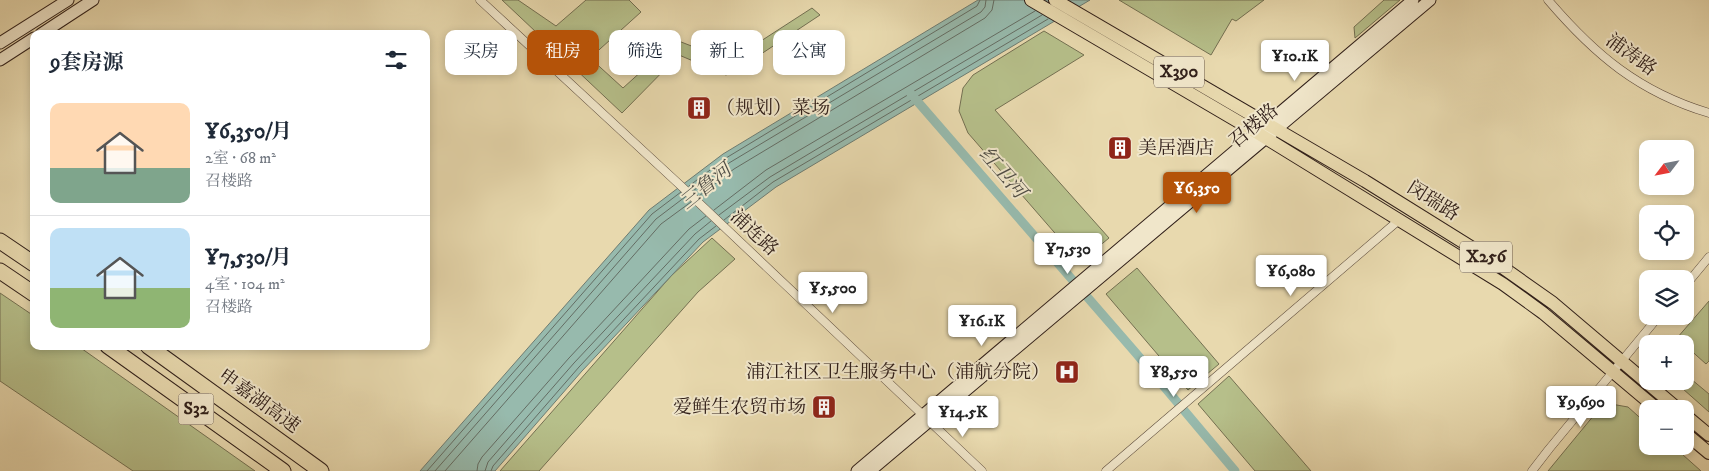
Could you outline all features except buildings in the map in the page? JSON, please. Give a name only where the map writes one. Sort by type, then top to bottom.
[{"type":"highway","points":[[0,241],[30,261]]},
{"type":"highway","points":[[0,271],[30,291]]},
{"type":"highway","name":"S32","points":[[114,350],[284,471]]},
{"type":"highway","name":"申嘉湖高速","points":[[154,350],[319,469]]},
{"type":"main road","name":"X390","points":[[1031,0],[1261,136]]},
{"type":"main road","name":"X390","points":[[1055,0],[1272,126]]},
{"type":"main road","name":"闵瑞路","points":[[1272,126],[1366,181],[1495,262],[1553,303],[1668,400]]},
{"type":"main road","name":"闵瑞路","points":[[1261,136],[1511,290],[1543,313],[1647,400]]},
{"type":"main road","points":[[1694,422],[1709,435]]},
{"type":"main road","points":[[1694,440],[1709,453]]},
{"type":"street","points":[[0,43],[68,0]]},
{"type":"street","points":[[47,30],[93,0]]},
{"type":"street","name":"浦连路","points":[[480,0],[728,230],[982,471]]},
{"type":"street","name":"召楼路","points":[[925,418],[1261,136],[1413,0]]},
{"type":"street","name":"召楼路","points":[[1272,126],[1430,0]]},
{"type":"street","name":"浦涛路","points":[[1548,0],[1589,44],[1631,78],[1659,94],[1709,113]]},
{"type":"street","points":[[0,60],[30,41]]},
{"type":"street","points":[[1106,471],[1399,220]]},
{"type":"street","points":[[1694,275],[1709,257]]},
{"type":"street","points":[[1532,471],[1652,325]]},
{"type":"street","points":[[857,471],[925,418]]},
{"type":"street","points":[[870,471],[925,418]]},
{"type":"green space","points":[[502,0],[518,0],[556,26],[586,0],[629,0],[641,12],[621,30],[609,30],[609,41],[599,50],[599,30],[534,30]]},
{"type":"green space","points":[[1119,0],[1264,0],[1236,21],[1232,19],[1211,55]]},
{"type":"green space","points":[[1384,0],[1400,0],[1355,38],[1354,27]]},
{"type":"green space","points":[[812,8],[820,15],[797,30],[778,30]]},
{"type":"green space","points":[[1044,31],[1084,55],[995,110],[1109,238],[1080,262],[968,133],[959,111],[963,88],[973,75]]},
{"type":"green space","points":[[773,33],[773,46],[763,53],[763,40]]},
{"type":"green space","points":[[681,42],[691,46],[691,60],[681,56]]},
{"type":"green space","points":[[599,66],[623,88],[637,75],[659,75],[622,113],[582,75],[599,75]]},
{"type":"green space","points":[[712,238],[735,259],[698,292],[539,471],[500,471],[671,276]]},
{"type":"green space","points":[[1137,268],[1219,364],[1188,390],[1106,294]]},
{"type":"green space","points":[[0,293],[30,313],[30,350],[84,350],[255,471],[133,471],[0,381]]},
{"type":"green space","points":[[1709,301],[1709,361],[1706,364],[1694,353],[1694,335],[1680,335],[1688,325],[1694,325],[1694,318]]},
{"type":"green space","points":[[1229,376],[1311,471],[1255,471],[1198,404]]},
{"type":"green space","points":[[1694,382],[1709,394],[1709,412],[1684,390],[1694,390]]},
{"type":"green space","points":[[1611,404],[1628,407],[1639,417],[1639,455],[1683,455],[1701,471],[1548,471],[1599,409]]},
{"type":"water","name":"三鲁河","points":[[978,0],[1090,0],[776,187],[703,242],[582,371],[495,471],[420,471],[649,210],[723,154]]},
{"type":"waterway","name":"红卫河","points":[[911,94],[1135,352],[1235,471]]},
{"type":"place","name":"（规划）菜场","points":[[699,108]]},
{"type":"place","name":"美居酒店","points":[[1120,148]]},
{"type":"place","name":"浦江社区卫生服务中心（浦航分院）","points":[[1067,372]]},
{"type":"place","name":"爱鲜生农贸市场","points":[[824,407]]}]
